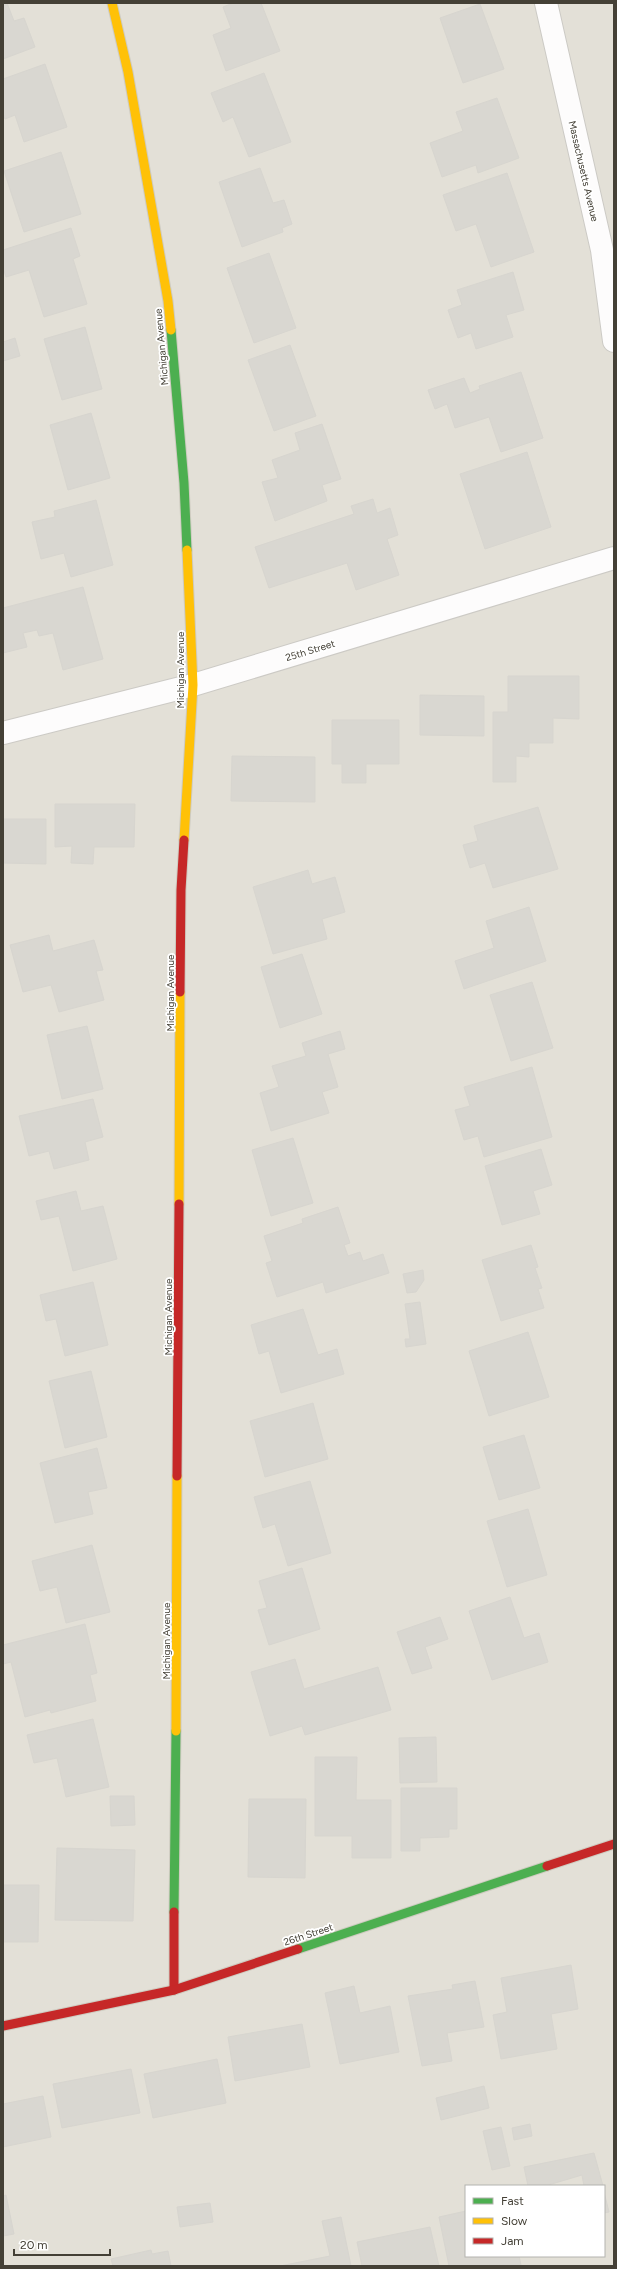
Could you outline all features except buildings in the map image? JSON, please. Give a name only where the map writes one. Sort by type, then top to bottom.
[{"type":"street","name":"Michigan Avenue","points":[[112,3],[128,72],[168,301],[184,483],[192,685],[181,890],[174,1990]]},
{"type":"street","name":"Massachusetts Avenue","points":[[546,3],[602,250],[614,341]]},
{"type":"street","name":"25th Street","points":[[3,733],[192,685],[614,558]]},
{"type":"street","name":"26th Street","points":[[3,2026],[174,1990],[614,1844]]},
{"type":"shaded area","points":[[3,3],[614,3],[614,2266],[3,2266]]},
{"type":"traffic: fast","points":[[171,330],[184,483],[187,550]]},
{"type":"traffic: fast","points":[[174,1912],[176,1731]]},
{"type":"traffic: fast","points":[[298,1949],[547,1866]]},
{"type":"traffic: slow","points":[[112,3],[128,72],[168,301],[171,330]]},
{"type":"traffic: slow","points":[[184,840],[193,685],[187,550]]},
{"type":"traffic: slow","points":[[179,1204],[180,992]]},
{"type":"traffic: slow","points":[[176,1731],[177,1476]]},
{"type":"traffic: jam","points":[[180,992],[181,890],[184,840]]},
{"type":"traffic: jam","points":[[177,1476],[179,1204]]},
{"type":"traffic: jam","points":[[547,1866],[614,1844]]},
{"type":"traffic: jam","points":[[174,1912],[174,1990]]},
{"type":"traffic: jam","points":[[3,2026],[174,1990],[298,1949]]}]
